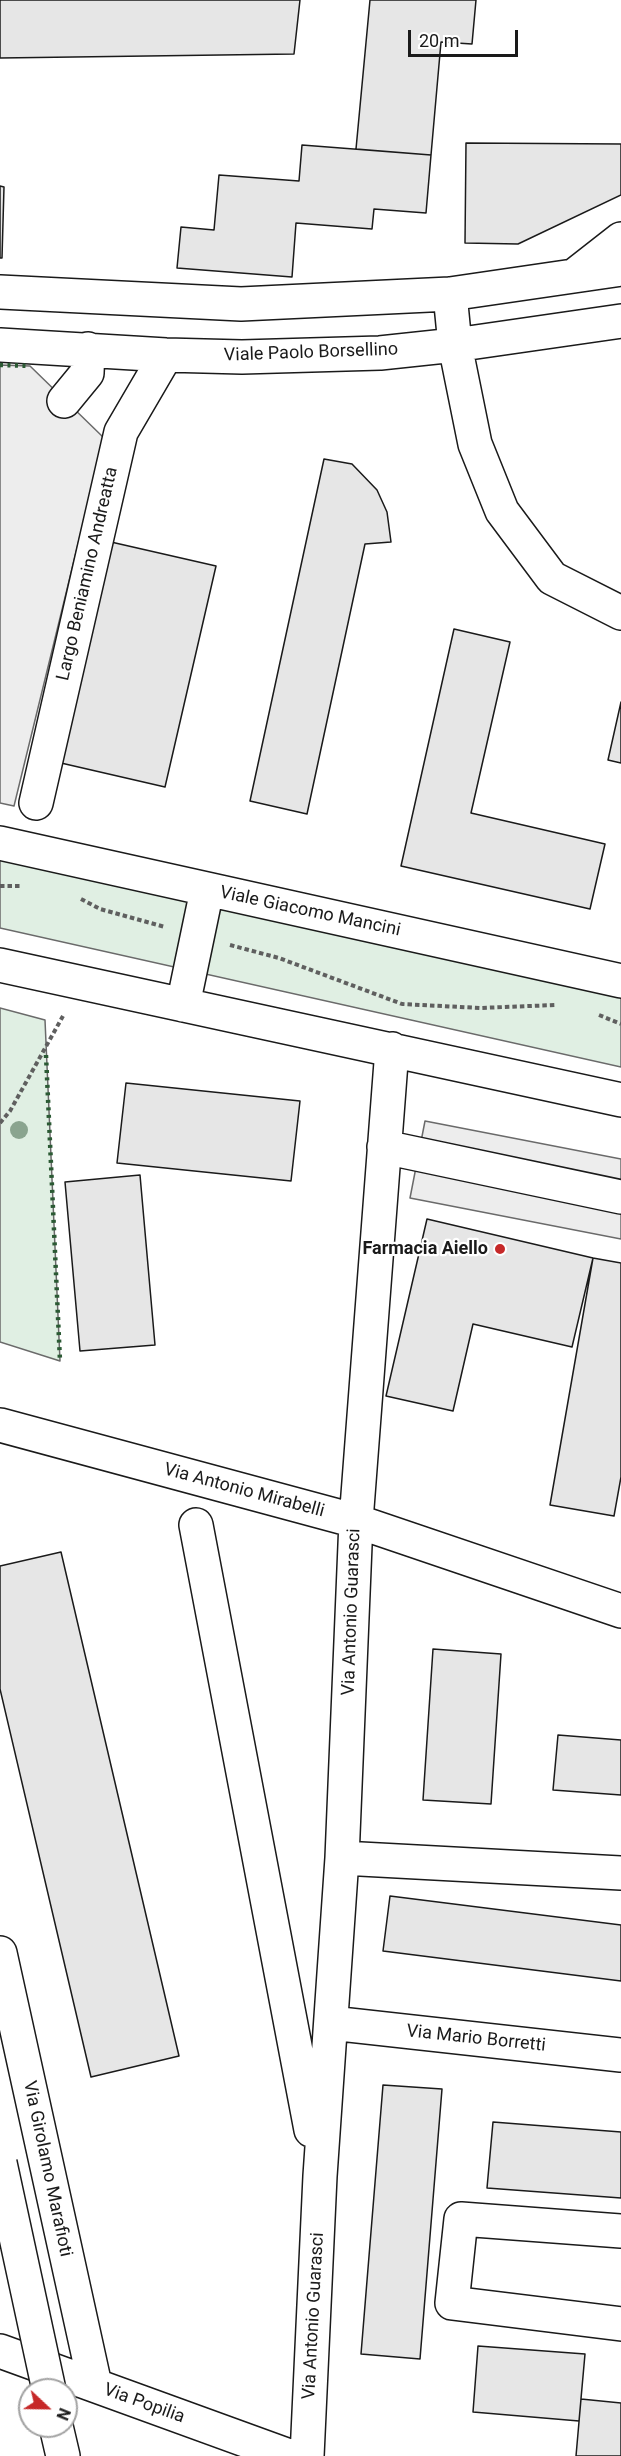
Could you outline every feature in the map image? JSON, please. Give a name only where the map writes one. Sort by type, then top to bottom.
[{"type":"street","points":[[573,276],[621,239]]},
{"type":"street","points":[[0,292],[241,304],[450,294],[621,269]]},
{"type":"street","points":[[450,294],[455,345],[475,444],[502,511],[552,578],[621,613]]},
{"type":"street","name":"Viale Paolo Borsellino","points":[[0,345],[242,357],[380,353],[455,345],[621,321]]},
{"type":"street","points":[[64,401],[87,373],[88,350]]},
{"type":"street","name":"Largo Beniamino Andreatta","points":[[37,852],[28,790],[121,432],[166,355]]},
{"type":"street","name":"Viale Giacomo Mancini","points":[[0,843],[621,981]]},
{"type":"street","points":[[183,1005],[207,890]]},
{"type":"street","points":[[0,965],[621,1100]]},
{"type":"street","name":"Via Antonio Guarasci","points":[[307,2456],[320,2176],[342,1858],[356,1521],[392,1049]]},
{"type":"street","points":[[384,1146],[621,1197]]},
{"type":"street","name":"Via Antonio Mirabelli","points":[[0,1425],[356,1521],[621,1611]]},
{"type":"street","name":"Via Antonio Guarasci","points":[[196,1525],[320,2176]]},
{"type":"street","points":[[342,1858],[621,1873]]},
{"type":"street","name":"Via Girolamo Marafioti","points":[[0,1953],[95,2385]]},
{"type":"street","name":"Via Mario Borretti","points":[[331,2023],[621,2055]]},
{"type":"street","points":[[0,2163],[46,2378]]},
{"type":"street","points":[[621,2231],[461,2218],[452,2303],[621,2324]]},
{"type":"street","name":"Via Popilia","points":[[0,2351],[289,2456]]},
{"type":"street","points":[[59,2438],[63,2456]]},
{"type":"path","points":[[0,886],[22,886]]},
{"type":"path","points":[[73,895],[100,909],[279,958],[402,1004],[480,1008],[562,1005]]},
{"type":"path","points":[[0,1123],[10,1111],[66,1010]]},
{"type":"path","points":[[593,1012],[621,1024]]},
{"type":"green space","points":[[0,854],[621,992],[621,1067],[0,928]]},
{"type":"green space","points":[[0,1008],[45,1020],[60,1361],[0,1342]]},
{"type":"shaded area","points":[[0,365],[30,366],[104,438],[14,806],[0,803]]},
{"type":"shaded area","points":[[425,1121],[621,1159],[621,1239],[410,1198]]},
{"type":"building","points":[[0,0],[300,0],[294,54],[0,58]]},
{"type":"building","points":[[370,0],[476,0],[472,44],[441,42],[431,155],[356,149]]},
{"type":"building","points":[[466,143],[621,144],[621,195],[518,244],[465,243]]},
{"type":"building","points":[[302,145],[431,155],[426,213],[374,209],[372,229],[296,223],[292,277],[177,268],[181,227],[214,230],[219,175],[299,181]]},
{"type":"building","points":[[0,186],[4,187],[2,258],[0,258]]},
{"type":"building","points":[[324,459],[352,464],[377,490],[387,512],[391,542],[365,544],[307,814],[250,801]]},
{"type":"building","points":[[111,542],[216,566],[165,787],[61,763]]},
{"type":"building","points":[[454,629],[510,642],[471,813],[605,844],[590,909],[401,866]]},
{"type":"building","points":[[621,702],[621,763],[608,760]]},
{"type":"building","points":[[126,1083],[300,1101],[291,1181],[117,1163]]},
{"type":"building","points":[[140,1175],[155,1345],[80,1351],[65,1182]]},
{"type":"building","points":[[427,1219],[593,1258],[572,1347],[473,1324],[453,1411],[386,1396]]},
{"type":"building","points":[[593,1258],[621,1263],[621,1477],[614,1516],[550,1505]]},
{"type":"building","points":[[61,1552],[179,2056],[91,2077],[0,1689],[0,1566]]},
{"type":"building","points":[[433,1649],[501,1654],[491,1804],[423,1800]]},
{"type":"building","points":[[558,1735],[621,1740],[621,1795],[553,1790]]},
{"type":"building","points":[[390,1896],[621,1925],[621,1981],[383,1951]]},
{"type":"building","points":[[383,2085],[442,2089],[420,2359],[361,2354]]},
{"type":"building","points":[[493,2122],[621,2132],[621,2198],[487,2188]]},
{"type":"building","points":[[478,2346],[585,2354],[579,2421],[473,2412]]},
{"type":"building","points":[[581,2399],[621,2403],[621,2456],[576,2456]]},
{"type":"hedge","points":[[0,365],[30,366]]},
{"type":"hedge","points":[[46,1055],[60,1361]]},
{"type":"place","name":"Farmacia Aiello","points":[[500,1249]]}]
